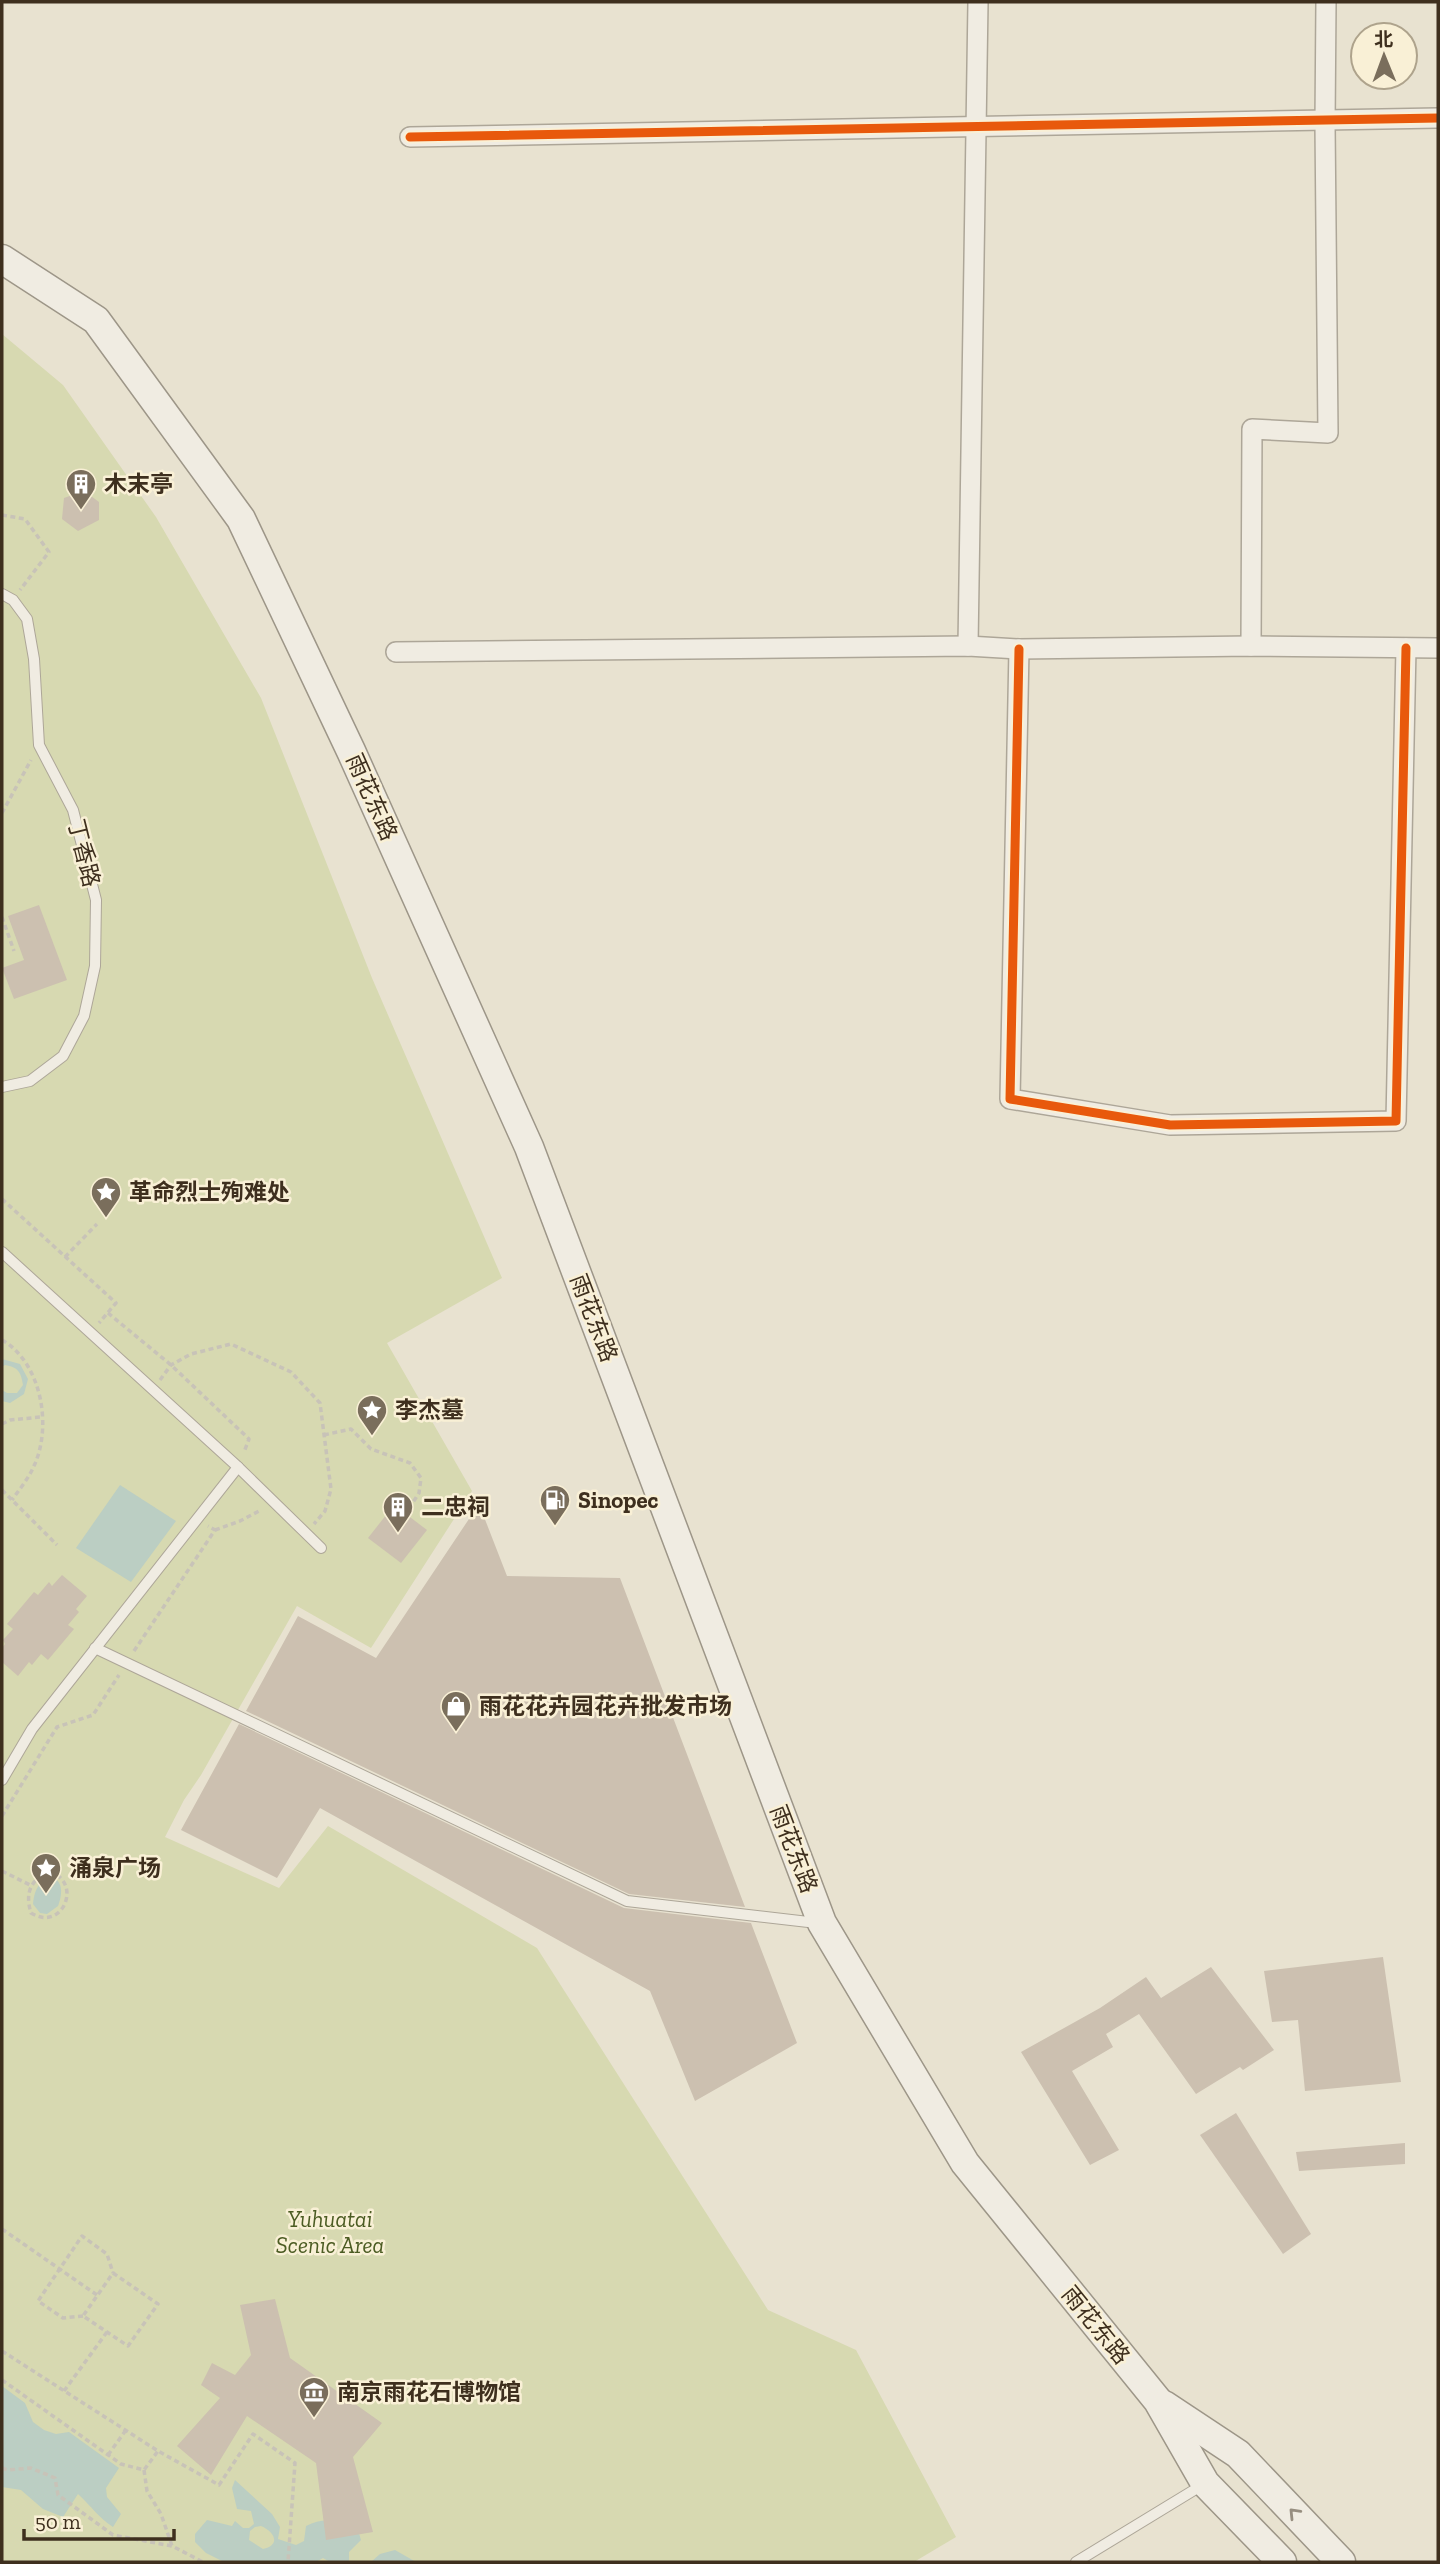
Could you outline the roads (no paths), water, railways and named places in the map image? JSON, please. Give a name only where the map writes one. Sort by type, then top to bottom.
[{"type":"main road","name":"雨花东路","points":[[2,259],[96,320],[241,520],[352,751],[529,1147],[822,1923],[965,2163],[1158,2401],[1205,2483],[1282,2562]]},
{"type":"main road","name":"雨花东路","points":[[1158,2401],[1238,2454],[1341,2562]]},
{"type":"street","points":[[968,646],[978,2]]},
{"type":"street","points":[[1251,646],[1252,429],[1328,433],[1326,2]]},
{"type":"street","points":[[410,138],[1438,118]]},
{"type":"street","points":[[396,652],[968,646],[1019,649],[1251,646],[1438,648]]},
{"type":"street","points":[[1019,649],[1010,1099],[1170,1125],[1396,1121],[1406,648]]},
{"type":"lane","name":"丁香路","points":[[2,594],[13,600],[27,619],[34,659],[39,745],[74,810],[96,900],[95,966],[84,1016],[63,1056],[30,1081],[2,1087]]},
{"type":"lane","points":[[2,1252],[237,1467],[321,1548]]},
{"type":"lane","points":[[2,1780],[32,1729],[237,1467]]},
{"type":"lane","points":[[95,1647],[627,1901],[822,1923]]},
{"type":"lane","points":[[1076,2562],[1205,2483]]},
{"type":"place","name":"木末亭","points":[[81,511]]},
{"type":"place","name":"革命烈士殉难处","points":[[106,1219]]},
{"type":"place","name":"李杰墓","points":[[372,1437]]},
{"type":"place","name":"Sinopec","points":[[555,1527]]},
{"type":"place","name":"二忠祠","points":[[398,1534]]},
{"type":"place","name":"雨花花卉园花卉批发市场","points":[[456,1733]]},
{"type":"place","name":"涌泉广场","points":[[46,1895]]},
{"type":"place","name":"南京雨花石博物馆","points":[[314,2419]]},
{"type":"park label","name":"Yuhuatai Scenic Area","points":[[330,2232]]}]
